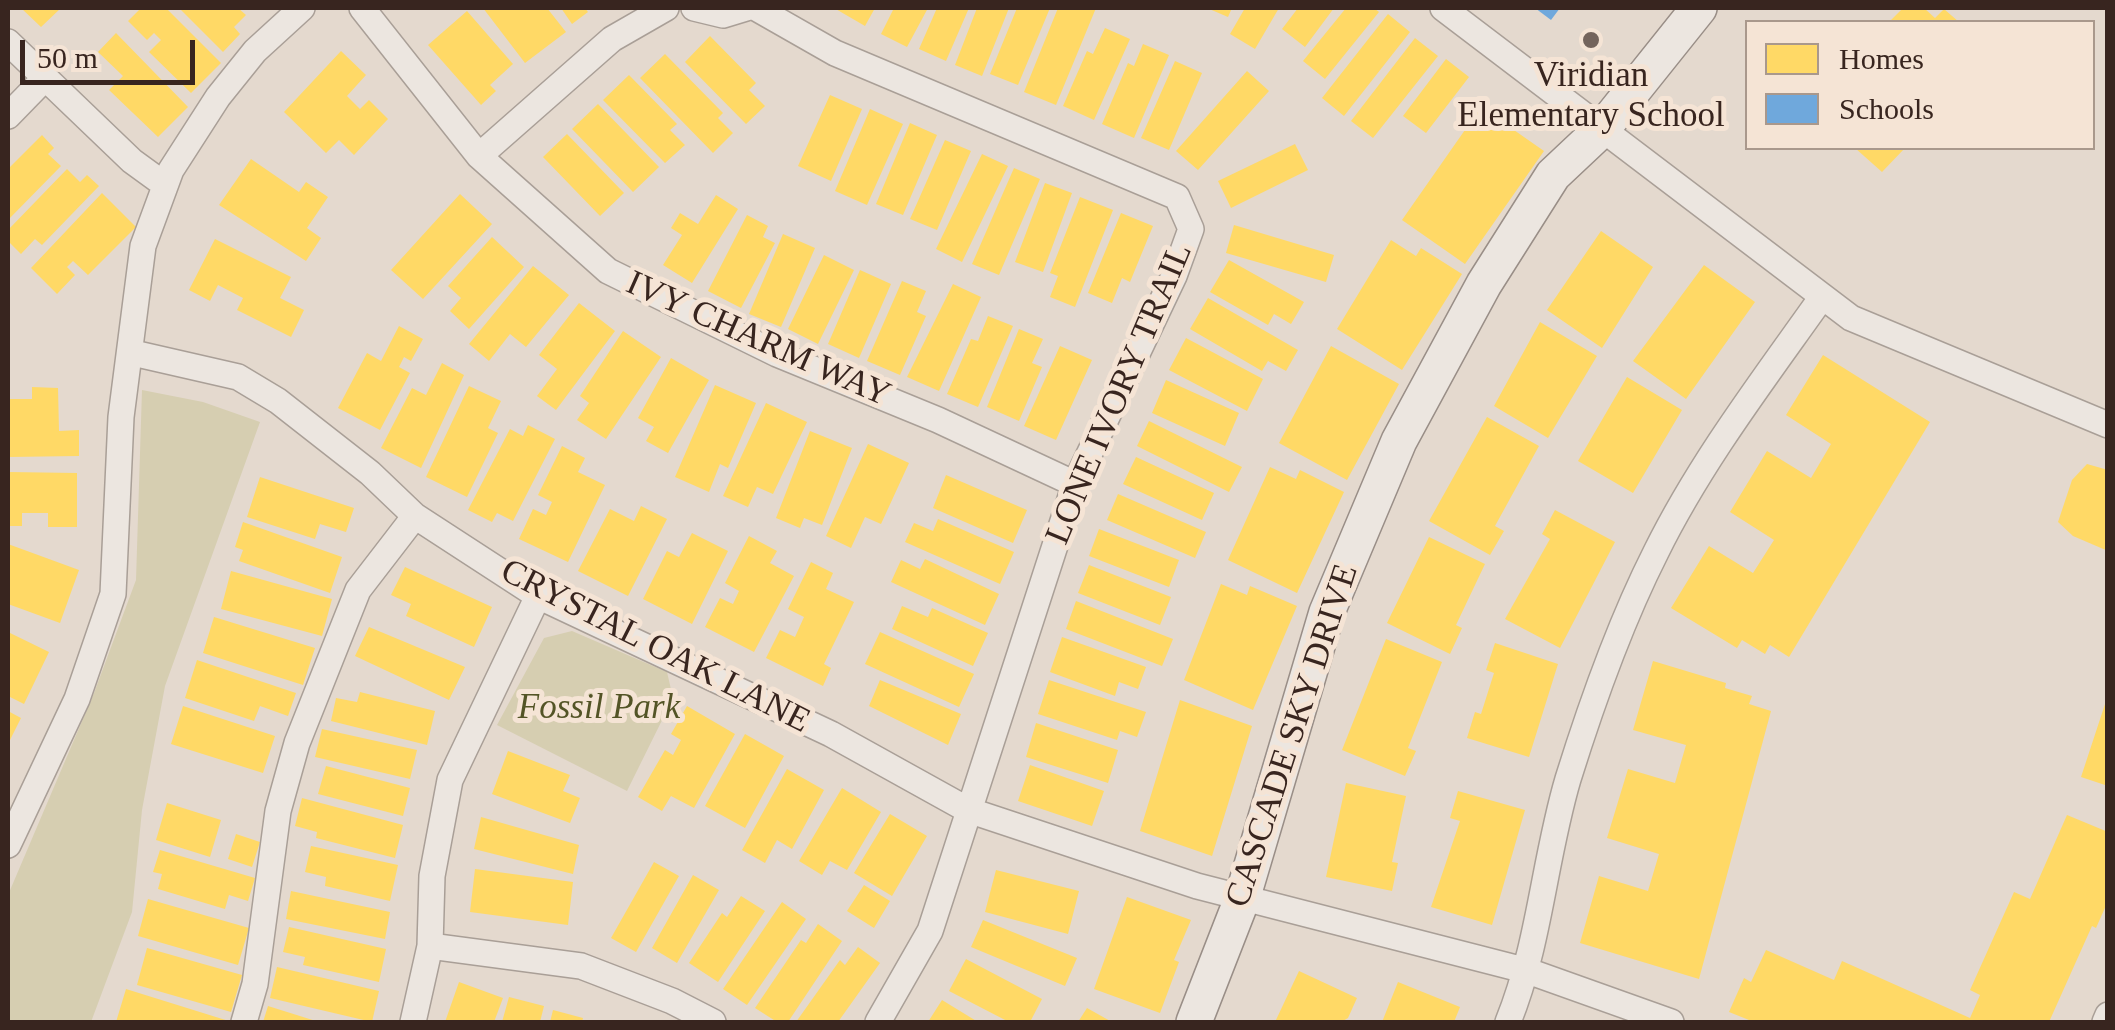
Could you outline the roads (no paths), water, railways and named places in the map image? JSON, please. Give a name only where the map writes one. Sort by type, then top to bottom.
[{"type":"street","points":[[8,845],[77,699],[113,594],[122,417],[133,353],[143,246],[165,186],[218,96],[256,51],[302,8]]},
{"type":"street","name":"IVY CHARM WAY","points":[[362,8],[479,156],[608,272],[777,354],[1074,484]]},
{"type":"street","points":[[479,156],[612,39],[666,8]]},
{"type":"street","points":[[694,8],[724,15],[746,8]]},
{"type":"street","name":"LONE IVORY TRAIL","points":[[756,8],[835,53],[1179,199],[1191,229],[1174,276],[1074,484],[968,810],[952,874],[916,962],[878,1022]]},
{"type":"street","points":[[1442,8],[1851,318],[2108,425]]},
{"type":"street","name":"CASCADE SKY DRIVE","points":[[1194,1022],[1242,899],[1327,612],[1399,442],[1484,284],[1553,175],[1604,128],[1699,8]]},
{"type":"street","points":[[8,42],[132,162],[165,186]]},
{"type":"street","points":[[8,116],[45,78]]},
{"type":"street","points":[[1508,1022],[1528,971],[1567,784],[1604,668],[1656,550],[1725,435],[1822,297]]},
{"type":"street","name":"CRYSTAL OAK LANE","points":[[133,353],[238,376],[278,401],[370,473],[415,516],[538,596],[831,734],[968,810],[1114,862],[1242,899],[1528,971],[1671,1022]]},
{"type":"street","points":[[244,1022],[255,984],[278,812],[297,743],[358,590],[415,516]]},
{"type":"street","points":[[413,1022],[430,946],[432,876],[450,780],[538,596]]},
{"type":"street","points":[[430,946],[581,966],[672,1001],[712,1022]]},
{"type":"street","points":[[2104,1022],[2108,1015]]},
{"type":"place","name":"Viridian Elementary School","points":[[1591,40]]},
{"type":"park label","name":"Fossil Park","points":[[599,709]]}]
